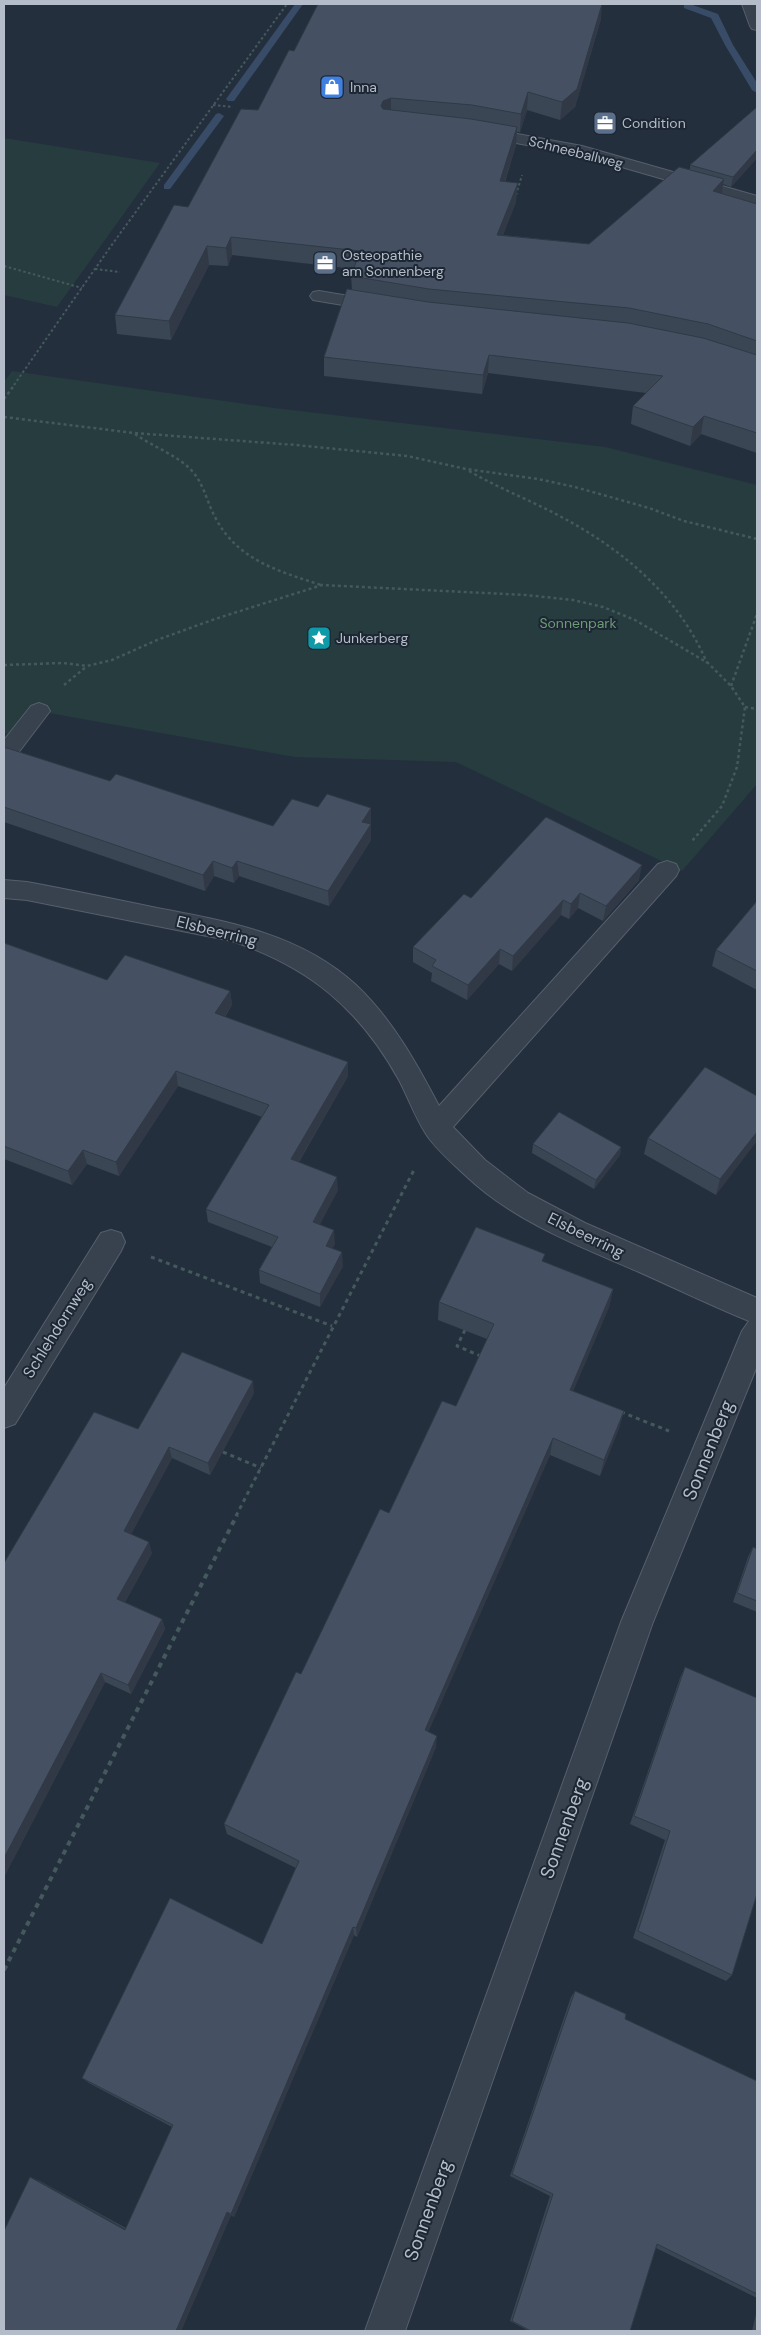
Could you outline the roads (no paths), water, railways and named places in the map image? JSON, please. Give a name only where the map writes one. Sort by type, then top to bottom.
[{"type":"street","points":[[750,4],[757,26]]},
{"type":"street","name":"Schneeballweg","points":[[461,129],[532,140],[582,151],[757,201]]},
{"type":"street","points":[[319,296],[401,309]]},
{"type":"street","points":[[4,755],[39,711]]},
{"type":"street","points":[[436,1127],[667,870]]},
{"type":"street","name":"Elsbeerring","points":[[4,889],[27,891],[234,932],[273,945],[313,966],[346,991],[377,1025],[408,1072],[436,1127],[475,1168],[518,1201],[575,1232],[757,1311]]},
{"type":"street","name":"Schlehdornweg","points":[[4,1414],[111,1242]]},
{"type":"street","name":"Sonnenberg","points":[[385,2331],[637,1622],[757,1331]]},
{"type":"waterway","points":[[231,99],[299,4]]},
{"type":"waterway","points":[[687,6],[715,16],[729,45],[757,90]]},
{"type":"waterway","points":[[167,187],[219,116]]},
{"type":"place","name":"Inna","points":[[332,87]]},
{"type":"place","name":"Condition","points":[[605,123]]},
{"type":"place","name":"Osteopathie am Sonnenberg","points":[[325,263]]},
{"type":"place","name":"Junkerberg","points":[[319,638]]},
{"type":"park label","name":"Sonnenpark","points":[[578,623]]}]
